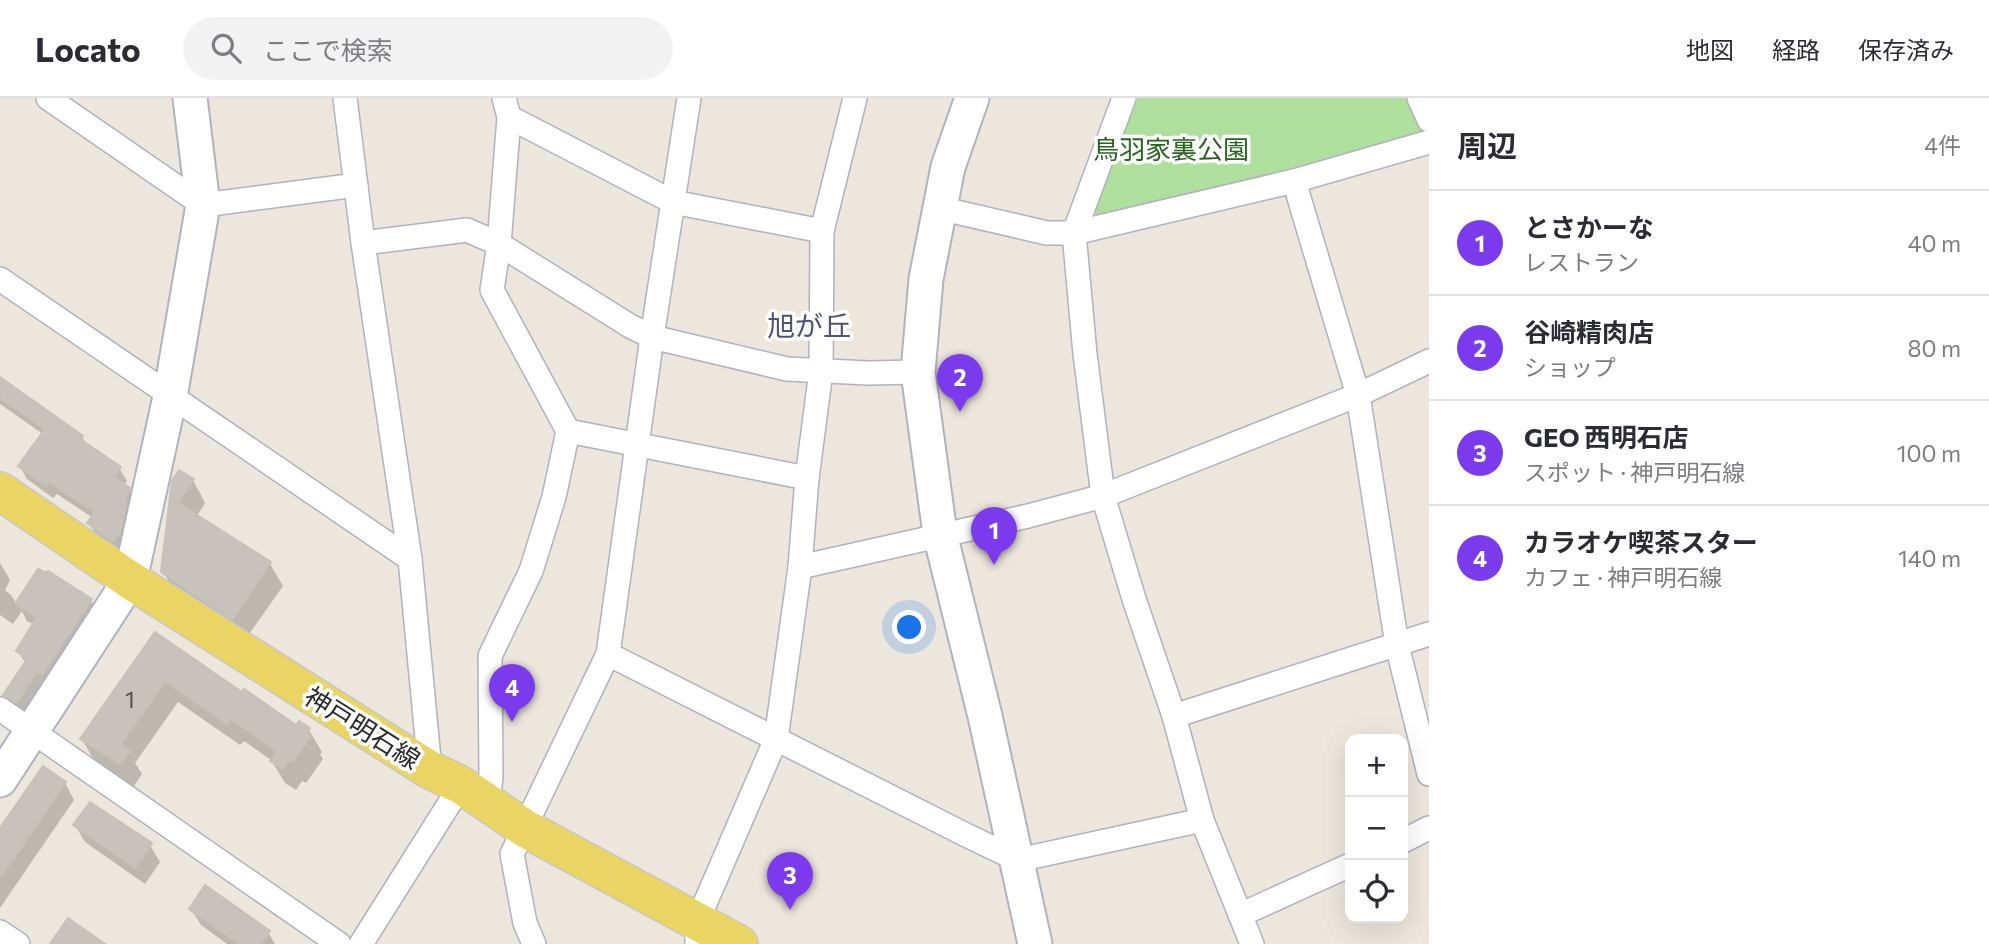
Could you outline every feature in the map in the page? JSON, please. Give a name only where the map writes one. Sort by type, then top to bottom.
[{"type":"main road","name":"神戸明石線","points":[[0,491],[130,580],[526,829],[697,933],[738,944]]},
{"type":"street","points":[[48,98],[204,205],[356,185]]},
{"type":"street","points":[[0,780],[130,580],[170,397],[204,205],[190,98]]},
{"type":"street","points":[[345,98],[363,243],[410,559],[460,786]]},
{"type":"street","points":[[534,944],[525,923],[512,854],[608,654],[652,337],[689,98]]},
{"type":"street","points":[[697,933],[776,739],[800,567],[807,478],[821,371],[822,231],[855,98]]},
{"type":"street","points":[[972,98],[947,167],[926,279],[918,372],[940,534],[1018,860],[1035,944]]},
{"type":"street","points":[[1124,98],[1074,233],[1085,354],[1103,496],[1134,599],[1174,716],[1202,820],[1252,944]]},
{"type":"street","points":[[1419,98],[1429,120]]},
{"type":"street","points":[[361,944],[460,786],[491,777],[490,656],[531,571],[554,497],[568,431],[492,290],[499,244],[506,108],[673,202],[822,231]]},
{"type":"street","points":[[939,208],[1046,233],[1074,233],[1294,181],[1429,142]]},
{"type":"street","points":[[1294,181],[1359,395],[1397,645],[1429,774]]},
{"type":"street","points":[[363,243],[467,230],[499,244],[629,326],[652,337],[787,369],[918,372]]},
{"type":"street","points":[[0,279],[410,559]]},
{"type":"street","points":[[800,567],[1028,516],[1103,496],[1359,395],[1429,361]]},
{"type":"street","points":[[568,431],[807,478]]},
{"type":"street","points":[[1174,716],[1429,634]]},
{"type":"street","points":[[608,654],[1018,860],[1202,820]]},
{"type":"street","points":[[0,709],[339,944]]},
{"type":"street","points":[[1408,838],[1429,828]]},
{"type":"street","points":[[1240,915],[1345,866]]},
{"type":"street","points":[[0,932],[18,944]]},
{"type":"green space","name":"鳥羽家裏公園","points":[[1138,98],[1407,98],[1424,133],[1103,218],[1092,211]]},
{"type":"building","points":[[0,377],[83,436],[80,439],[121,467],[114,477],[130,488],[124,503],[127,505],[121,530],[113,541],[87,523],[95,512],[49,482],[46,486],[18,466],[45,429],[0,398]]},
{"type":"building","points":[[179,470],[194,479],[178,503],[271,562],[232,619],[161,572],[172,480]]},
{"type":"building","points":[[38,569],[46,573],[48,571],[92,599],[42,675],[37,672],[16,703],[3,695],[27,659],[16,651],[37,617],[15,604]]},
{"type":"building","points":[[155,632],[242,692],[244,689],[296,725],[299,721],[310,728],[307,733],[311,735],[293,762],[289,760],[283,769],[270,761],[277,751],[231,719],[227,724],[165,681],[121,744],[130,751],[120,764],[80,739]]},
{"type":"building","points":[[43,766],[66,782],[0,878],[0,828]]},
{"type":"building","points":[[90,802],[152,843],[135,868],[73,825]]},
{"type":"building","points":[[205,885],[270,931],[260,944],[239,944],[189,909]]},
{"type":"building","points":[[68,918],[105,944],[50,944]]},
{"type":"place","name":"谷崎精肉店","points":[[960,412]]},
{"type":"place","name":"とさかーな","points":[[994,565]]},
{"type":"place","name":"カラオケ喫茶スター","points":[[512,722]]},
{"type":"place","name":"GEO 西明石店","points":[[790,910]]},
{"type":"district","name":"旭が丘","points":[[809,325]]}]
